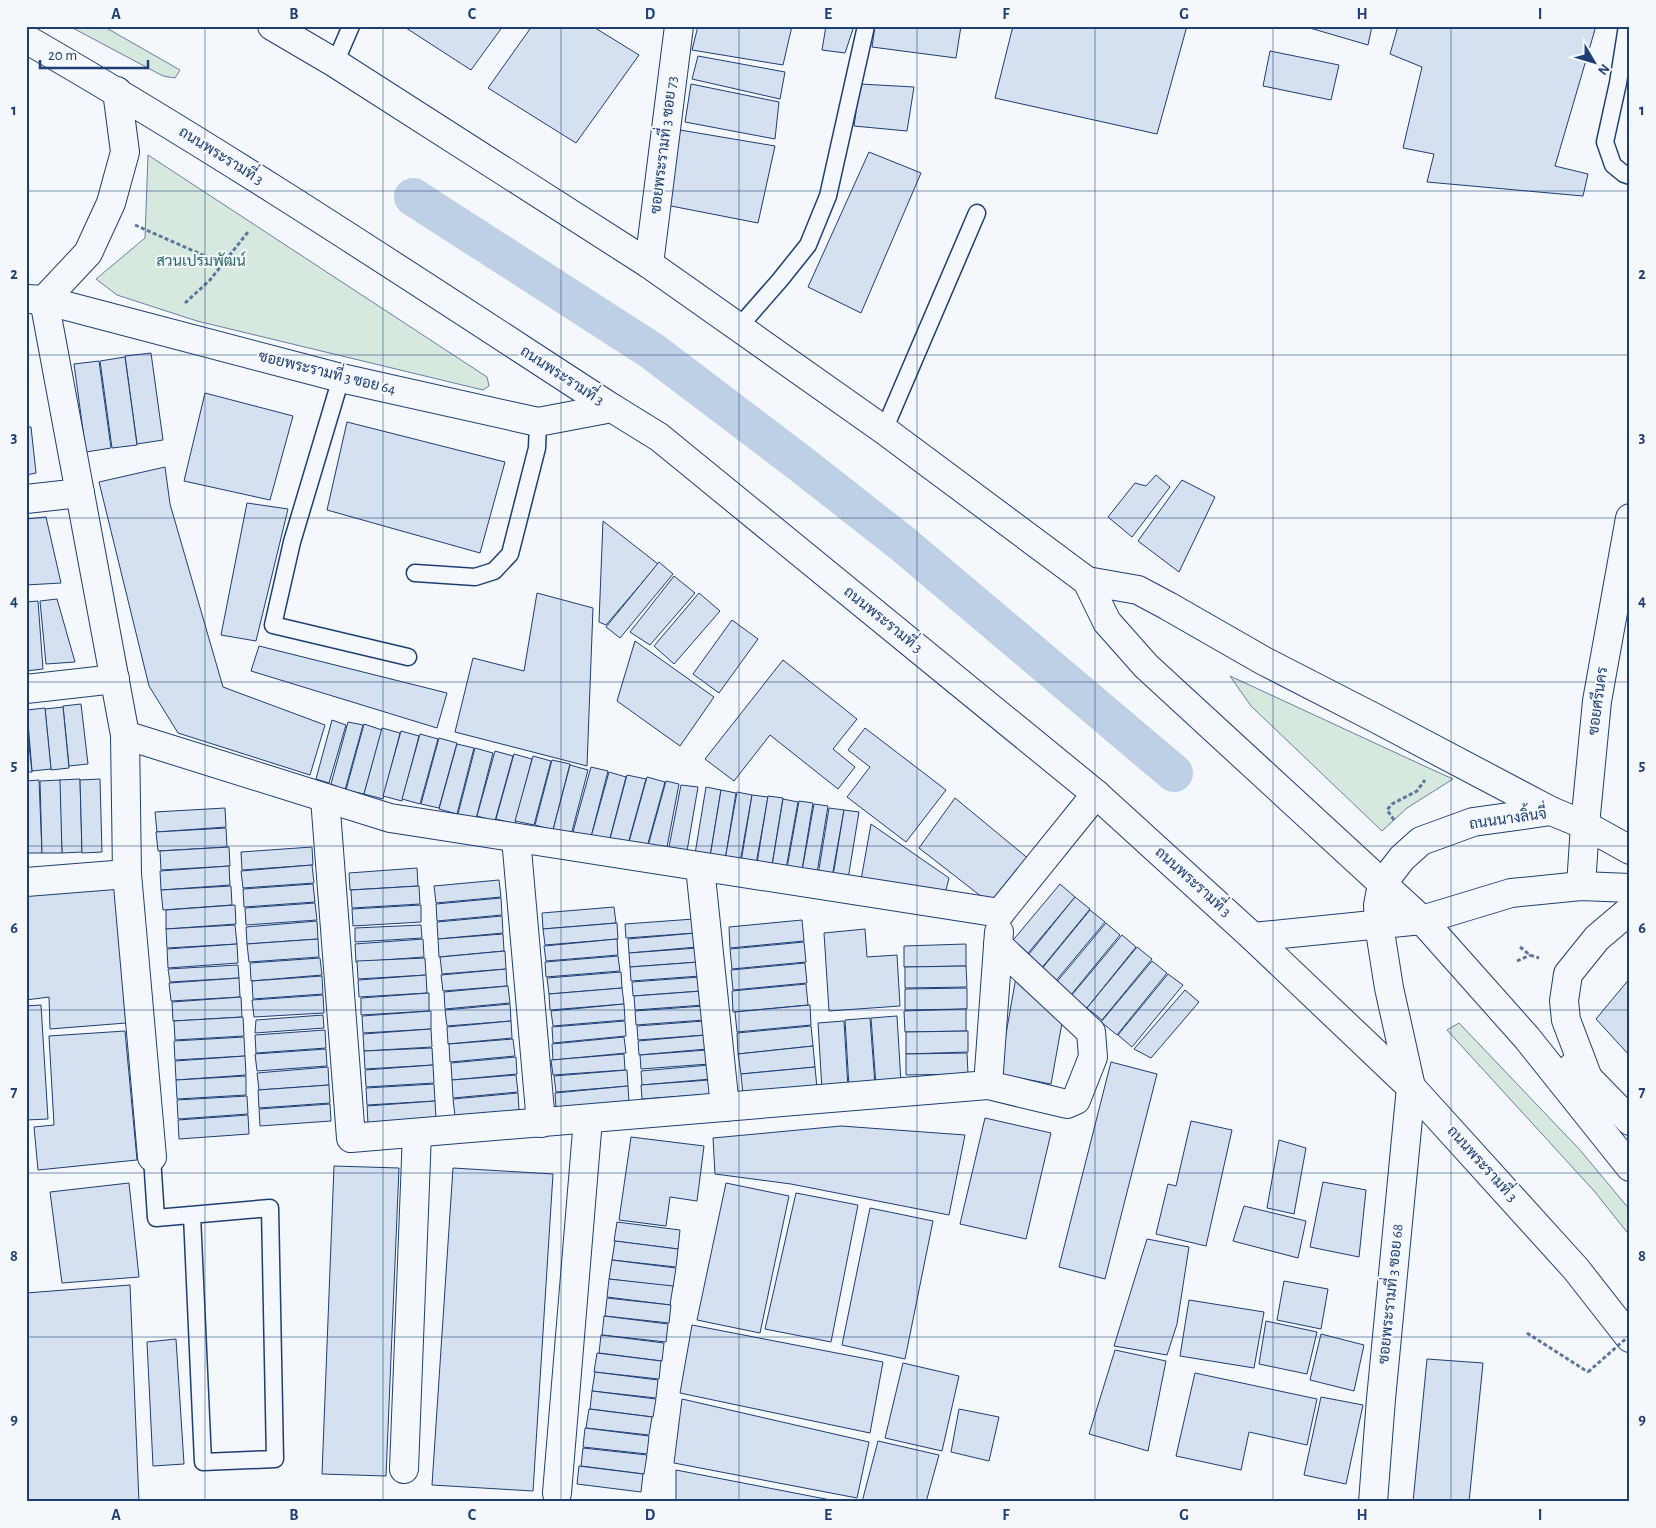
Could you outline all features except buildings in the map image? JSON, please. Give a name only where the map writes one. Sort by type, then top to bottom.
[{"type":"street","points":[[272,26],[335,63],[649,264],[884,430],[1087,581],[1108,622],[1146,666],[1422,920],[1527,1038],[1630,1167]]},
{"type":"street","name":"ซอยพระรามที่ 3 ซอย 73","points":[[649,264],[679,26]]},
{"type":"street","name":"ถนนพระรามที่ 3","points":[[26,38],[118,91],[213,150],[658,437],[1096,794],[1253,937],[1411,1087],[1576,1268],[1630,1336]]},
{"type":"street","points":[[118,91],[125,152],[111,204],[88,254],[35,299],[80,494],[125,735],[127,874],[152,1157]]},
{"type":"street","name":"ซอยพระรามที่ 3 ซอย 64","points":[[35,299],[342,378],[538,422],[612,408]]},
{"type":"street","points":[[26,499],[80,494]]},
{"type":"street","name":"ซอยศรีนคร","points":[[1581,886],[1596,701],[1630,518]]},
{"type":"street","points":[[1087,581],[1138,590],[1264,661],[1551,811]]},
{"type":"street","points":[[26,690],[115,679]]},
{"type":"street","points":[[125,735],[390,818],[1000,913]]},
{"type":"street","points":[[988,1085],[1000,913],[1096,794]]},
{"type":"street","points":[[325,798],[351,1138],[988,1085],[1067,1104],[1076,1100],[1093,1057],[1091,1032],[998,946]]},
{"type":"street","name":"ถนนนางลิ้นจี่","points":[[1411,1087],[1389,988],[1379,925],[1378,905],[1382,884],[1402,858],[1420,841],[1473,822],[1551,811],[1585,825],[1630,850]]},
{"type":"street","points":[[516,838],[541,1122]]},
{"type":"street","points":[[700,867],[725,1108]]},
{"type":"street","points":[[26,882],[127,874]]},
{"type":"street","points":[[1253,937],[1422,920],[1512,893],[1581,886],[1630,888]]},
{"type":"street","points":[[1588,1078],[1566,1020],[1564,1001],[1568,974],[1596,938],[1630,910]]},
{"type":"street","points":[[1527,1038],[1588,1078],[1630,1121]]},
{"type":"street","name":"ซอยพระรามที่ 3 ซอย 68","points":[[1373,1502],[1411,1087]]},
{"type":"street","points":[[557,1493],[588,1119]]},
{"type":"street","points":[[404,1469],[416,1133]]},
{"type":"lane","points":[[335,63],[351,26]]},
{"type":"lane","points":[[738,328],[808,245],[828,196],[866,26]]},
{"type":"lane","points":[[1627,26],[1618,83],[1605,142],[1614,165],[1630,176]]},
{"type":"lane","points":[[884,430],[977,213]]},
{"type":"lane","points":[[342,378],[292,542],[273,624],[408,657]]},
{"type":"lane","points":[[415,573],[475,577],[494,571],[510,554],[537,448],[538,422]]},
{"type":"lane","points":[[152,1157],[156,1218],[270,1208],[275,1459],[203,1462],[192,1215]]},
{"type":"path","points":[[134,224],[224,264]]},
{"type":"path","points":[[182,305],[210,280],[248,232]]},
{"type":"path","points":[[1394,820],[1387,810],[1392,804],[1417,791],[1427,777]]},
{"type":"path","points":[[1520,947],[1530,955],[1547,961]]},
{"type":"path","points":[[1517,960],[1530,955]]},
{"type":"path","points":[[1527,1333],[1588,1372],[1630,1336]]},
{"type":"green space","points":[[69,26],[103,26],[180,70],[175,78],[163,76]]},
{"type":"green space","name":"สวนเปรมพัฒน์","points":[[148,155],[487,377],[489,386],[483,390],[197,321],[117,295],[96,279],[145,238]]},
{"type":"green space","points":[[1230,676],[1453,779],[1407,808],[1382,831],[1251,706]]},
{"type":"green space","points":[[1459,1023],[1580,1150],[1630,1210],[1630,1236],[1595,1192],[1447,1030]]},
{"type":"waterway","points":[[413,197],[652,351],[903,544],[1174,773]]}]
